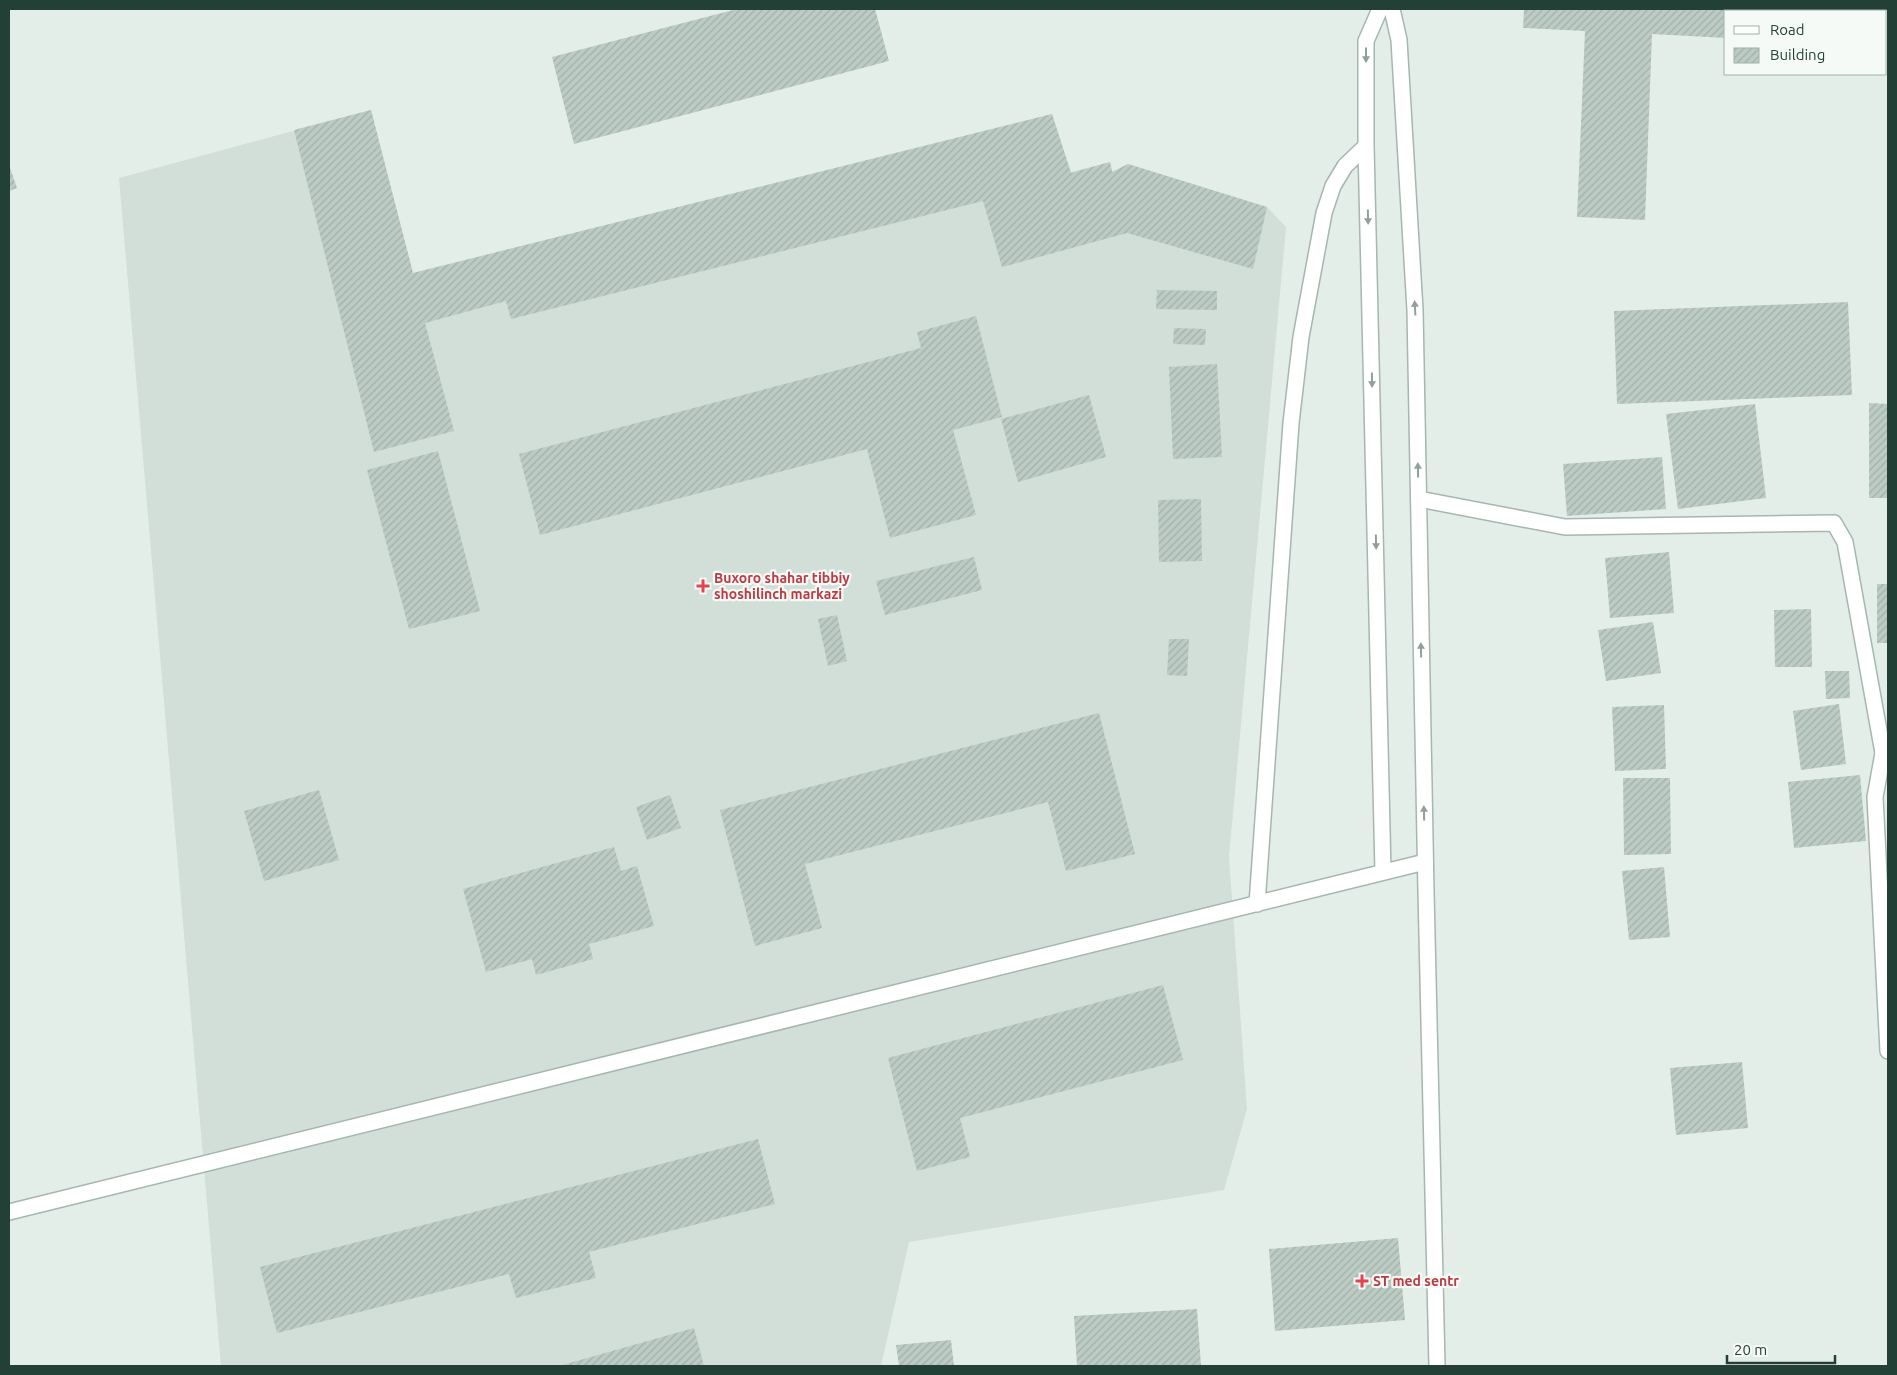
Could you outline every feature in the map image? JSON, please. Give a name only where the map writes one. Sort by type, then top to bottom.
[{"type":"street","points":[[1380,9],[1366,40],[1366,146],[1384,872]]},
{"type":"street","points":[[1392,9],[1399,40],[1416,310],[1425,862],[1437,1366]]},
{"type":"street","points":[[1257,904],[1291,423],[1301,337],[1324,213],[1333,186],[1346,166],[1366,146]]},
{"type":"street","points":[[1419,499],[1565,527],[1834,523],[1845,542],[1885,758],[1875,797],[1888,1051]]},
{"type":"street","points":[[9,1212],[1425,862]]},
{"type":"shaded area","name":"Buxoro shahar tibbiy shoshilinch markazi","points":[[371,110],[413,273],[1052,114],[1071,172],[1110,162],[1113,172],[1128,164],[1267,207],[1286,227],[1229,857],[1247,1109],[1224,1190],[909,1242],[881,1366],[221,1366],[119,178]]},
{"type":"building","points":[[737,9],[875,9],[889,61],[574,144],[552,57]]},
{"type":"building","points":[[1524,9],[1886,9],[1724,10],[1724,38],[1652,34],[1645,220],[1577,217],[1585,31],[1523,28]]},
{"type":"building","points":[[371,110],[413,273],[1052,114],[1071,173],[1110,162],[1112,172],[1128,164],[1267,207],[1253,269],[1127,233],[1002,267],[983,201],[511,319],[506,301],[425,323],[454,431],[374,452],[294,130]]},
{"type":"building","points":[[9,165],[17,188],[9,191]]},
{"type":"building","points":[[1157,290],[1217,291],[1217,310],[1156,309]]},
{"type":"building","points":[[1848,302],[1852,395],[1617,404],[1614,311]]},
{"type":"building","points":[[976,316],[1002,417],[953,430],[976,515],[890,538],[867,449],[540,535],[519,454],[921,348],[917,332]]},
{"type":"building","points":[[1174,328],[1206,329],[1205,345],[1173,344]]},
{"type":"building","points":[[1217,364],[1222,457],[1173,459],[1169,367]]},
{"type":"building","points":[[1089,395],[1106,457],[1018,482],[1001,419]]},
{"type":"building","points":[[1869,403],[1888,404],[1888,498],[1869,498]]},
{"type":"building","points":[[1755,404],[1766,498],[1678,509],[1666,414]]},
{"type":"building","points":[[438,451],[480,611],[409,629],[367,470]]},
{"type":"building","points":[[1662,457],[1666,509],[1567,516],[1563,464]]},
{"type":"building","points":[[1201,499],[1202,561],[1159,562],[1158,500]]},
{"type":"building","points":[[1669,552],[1674,613],[1610,618],[1605,558]]},
{"type":"building","points":[[974,557],[982,590],[885,615],[876,581]]},
{"type":"building","points":[[1877,584],[1888,584],[1888,643],[1877,643]]},
{"type":"building","points":[[1811,609],[1812,667],[1775,667],[1774,610]]},
{"type":"building","points":[[837,615],[847,661],[828,666],[818,619]]},
{"type":"building","points":[[1653,622],[1661,673],[1606,681],[1598,630]]},
{"type":"building","points":[[1169,639],[1189,639],[1187,676],[1167,675]]},
{"type":"building","points":[[1825,671],[1849,671],[1850,698],[1826,699]]},
{"type":"building","points":[[1839,704],[1846,764],[1801,770],[1793,711]]},
{"type":"building","points":[[1664,705],[1666,769],[1615,771],[1612,707]]},
{"type":"building","points":[[1099,713],[1135,854],[1066,871],[1048,802],[805,864],[822,928],[755,946],[720,810]]},
{"type":"building","points":[[1860,775],[1866,841],[1794,848],[1788,782]]},
{"type":"building","points":[[1623,778],[1670,778],[1671,854],[1624,855]]},
{"type":"building","points":[[319,790],[339,860],[264,881],[244,811]]},
{"type":"building","points":[[670,795],[681,828],[647,840],[636,807]]},
{"type":"building","points":[[614,847],[621,871],[637,866],[654,926],[589,944],[593,959],[536,975],[532,959],[486,972],[463,889]]},
{"type":"building","points":[[1664,867],[1670,937],[1629,940],[1622,871]]},
{"type":"building","points":[[1163,985],[1183,1060],[960,1118],[970,1157],[917,1171],[888,1058]]},
{"type":"building","points":[[1742,1062],[1748,1128],[1676,1135],[1670,1068]]},
{"type":"building","points":[[758,1139],[775,1204],[589,1252],[596,1278],[516,1298],[509,1274],[277,1333],[260,1267]]},
{"type":"building","points":[[1398,1238],[1405,1320],[1275,1331],[1269,1249]]},
{"type":"building","points":[[1197,1309],[1201,1366],[1077,1366],[1074,1316]]},
{"type":"building","points":[[694,1328],[704,1366],[559,1366]]},
{"type":"building","points":[[951,1340],[954,1366],[899,1366],[896,1345]]},
{"type":"place","name":"Buxoro shahar tibbiy shoshilinch markazi","points":[[703,586]]},
{"type":"place","name":"ST med sentr","points":[[1362,1281]]}]
